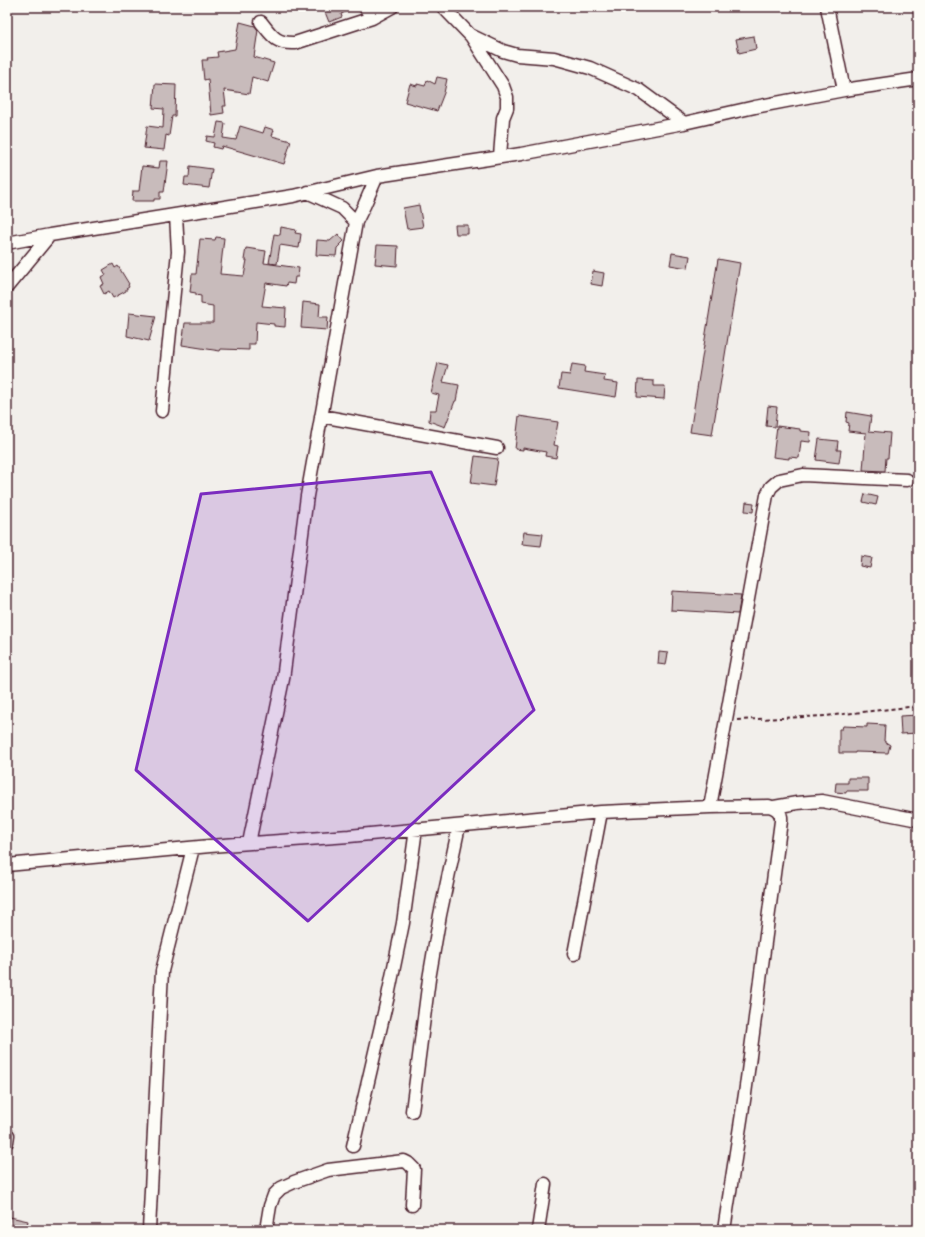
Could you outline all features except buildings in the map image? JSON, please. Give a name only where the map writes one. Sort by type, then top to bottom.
[{"type":"street","points":[[365,7],[372,18]]},
{"type":"street","points":[[261,22],[272,37],[281,43],[287,44],[295,43],[372,18],[392,7]]},
{"type":"street","points":[[443,7],[470,35],[503,86],[507,97],[507,108],[503,118],[500,156]]},
{"type":"street","points":[[827,7],[844,90]]},
{"type":"street","points":[[470,35],[503,51],[517,55],[554,58],[590,68],[639,90],[684,123]]},
{"type":"street","points":[[7,244],[50,235],[293,196],[376,176],[521,154],[684,123],[844,90],[918,79]]},
{"type":"street","points":[[249,843],[283,679],[307,496],[356,222],[376,176]]},
{"type":"street","points":[[307,192],[342,208],[356,222]]},
{"type":"street","points":[[162,411],[178,252],[176,215]]},
{"type":"street","points":[[7,287],[50,235]]},
{"type":"street","points":[[321,416],[497,448]]},
{"type":"street","points":[[710,806],[767,495],[771,487],[779,480],[803,475],[907,480]]},
{"type":"street","points":[[774,808],[797,803],[822,801],[918,820]]},
{"type":"street","points":[[7,864],[459,826],[600,812],[710,806],[769,806],[774,808],[779,811],[782,816],[745,1094],[724,1230]]},
{"type":"street","points":[[574,954],[600,812]]},
{"type":"street","points":[[412,1111],[430,972],[440,915],[459,826]]},
{"type":"street","points":[[353,1146],[388,996],[403,923],[416,829]]},
{"type":"street","points":[[149,1230],[162,971],[193,848]]},
{"type":"street","points":[[266,1230],[270,1206],[274,1195],[281,1188],[328,1170],[404,1161],[414,1169],[412,1205]]},
{"type":"street","points":[[538,1230],[545,1184]]},
{"type":"path","points":[[726,721],[825,716],[918,706]]},
{"type":"highlighted area","points":[[431,472],[534,710],[308,921],[136,770],[201,494]]}]
